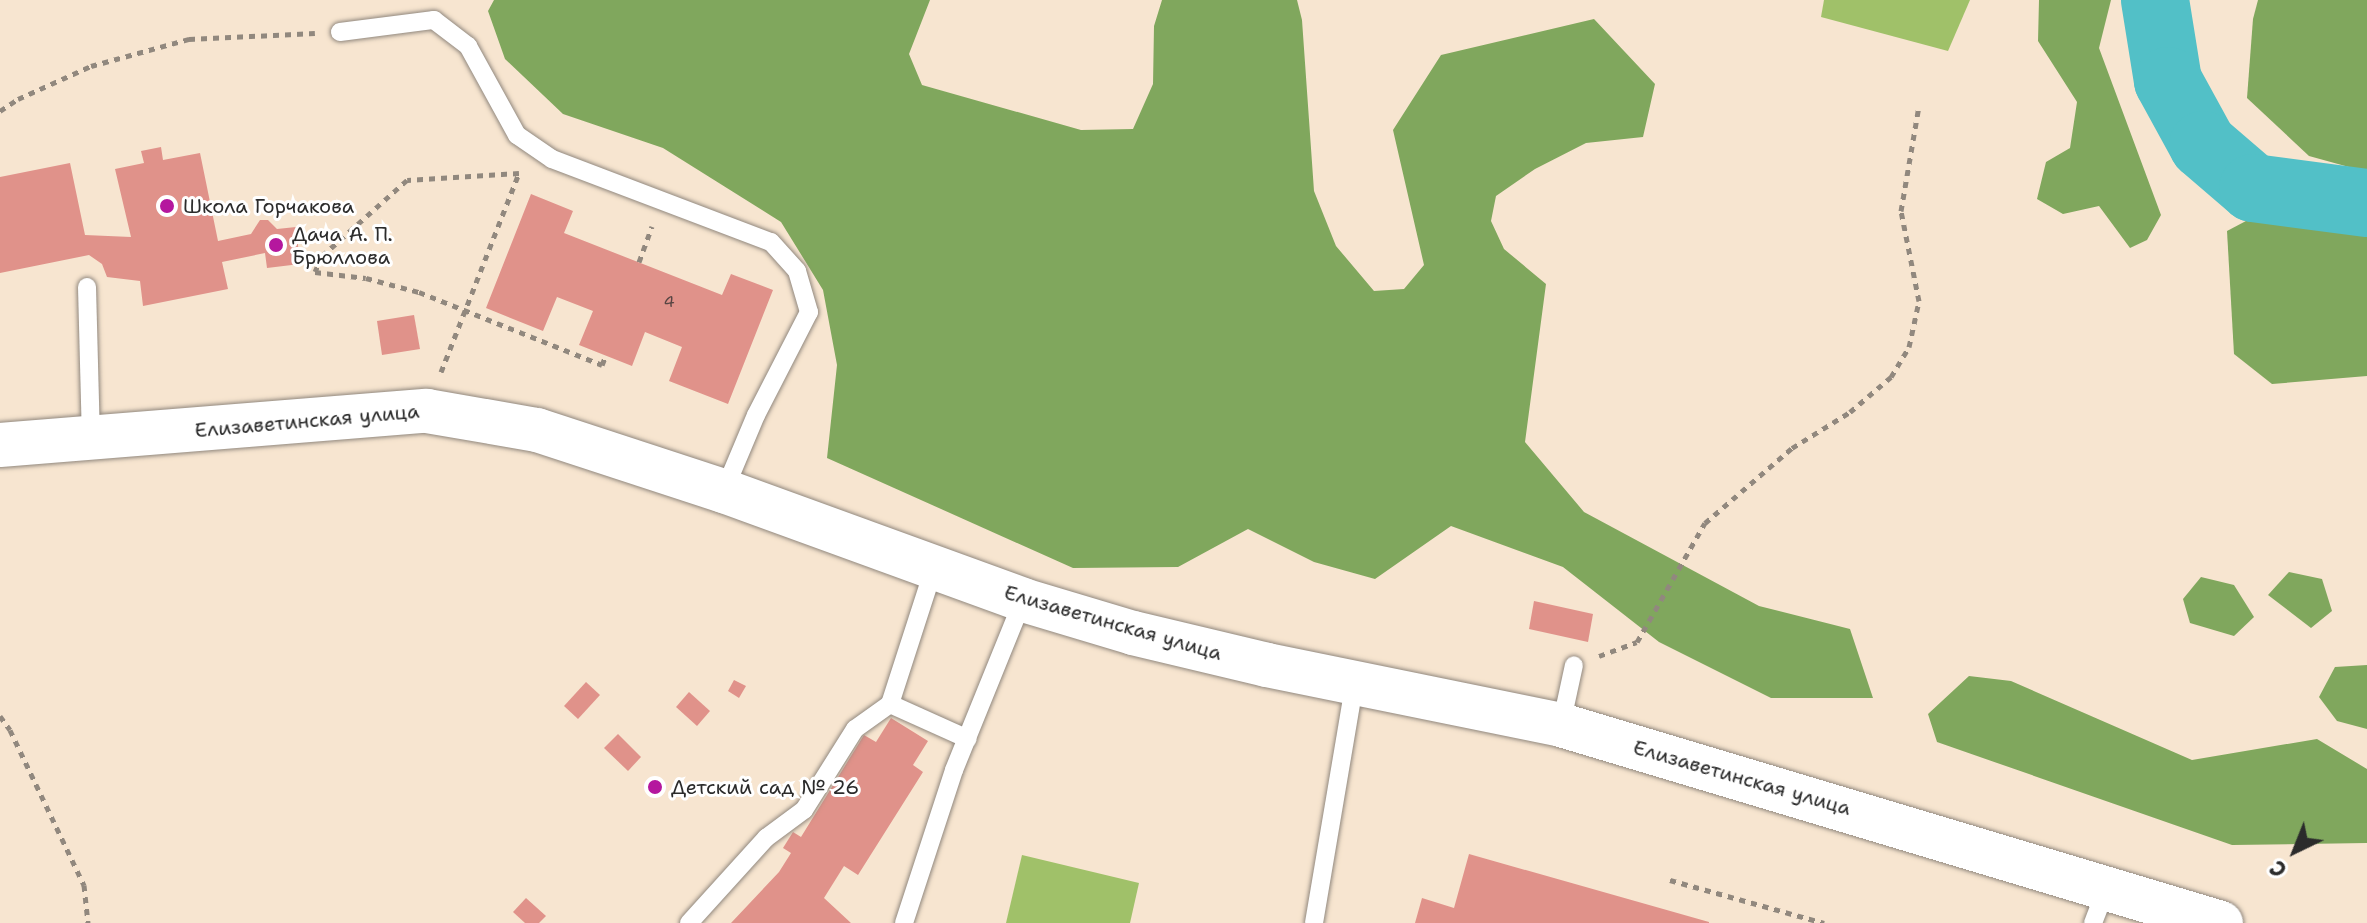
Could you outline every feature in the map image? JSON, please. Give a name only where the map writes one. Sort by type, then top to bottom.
[{"type":"street","name":"Елизаветинская улица","points":[[0,445],[427,411],[537,430],[724,491],[1023,600],[1133,633],[1267,665],[1561,725],[2100,906],[2221,923]]},
{"type":"lane","points":[[340,32],[434,20],[468,46],[517,135],[552,159],[771,242],[797,271],[809,312],[756,415],[724,491]]},
{"type":"lane","points":[[87,287],[91,438]]},
{"type":"lane","points":[[689,923],[766,838],[804,810],[855,729],[890,704],[934,568]]},
{"type":"lane","points":[[904,923],[968,739],[1023,600]]},
{"type":"lane","points":[[1561,725],[1574,665]]},
{"type":"lane","points":[[1314,923],[1356,681]]},
{"type":"lane","points":[[890,704],[968,739]]},
{"type":"path","points":[[0,111],[18,99],[91,66],[189,39],[340,32]]},
{"type":"path","points":[[1574,665],[1637,642],[1705,523],[1792,448],[1850,412],[1891,377],[1909,347],[1919,301],[1901,211],[1919,106]]},
{"type":"path","points":[[427,411],[531,144]]},
{"type":"path","points":[[519,173],[407,180],[322,256],[315,272],[366,278],[419,292],[602,365],[606,355]]},
{"type":"path","points":[[639,262],[662,200]]},
{"type":"path","points":[[0,716],[10,730],[84,885],[88,923]]},
{"type":"path","points":[[1670,880],[1824,923]]},
{"type":"green space","points":[[494,0],[930,0],[909,54],[922,85],[1081,130],[1133,129],[1153,84],[1154,26],[1162,0],[1297,0],[1302,20],[1314,191],[1336,246],[1374,291],[1404,289],[1424,265],[1393,130],[1441,55],[1594,19],[1655,84],[1643,137],[1586,143],[1535,169],[1496,196],[1491,221],[1504,249],[1546,284],[1525,442],[1584,512],[1759,606],[1850,629],[1873,698],[1771,698],[1659,642],[1563,567],[1451,526],[1375,579],[1314,562],[1248,529],[1178,567],[1073,568],[827,458],[837,365],[823,290],[781,222],[663,148],[563,114],[505,59],[488,11]]},
{"type":"green space","points":[[1824,0],[1970,0],[1948,51],[1821,17]]},
{"type":"green space","points":[[2039,0],[2111,0],[2099,48],[2161,215],[2147,240],[2130,248],[2099,206],[2063,214],[2037,199],[2046,162],[2070,148],[2077,102],[2038,41]]},
{"type":"green space","points":[[2258,0],[2367,0],[2367,172],[2309,156],[2247,98],[2253,19]]},
{"type":"green space","points":[[2263,212],[2367,224],[2367,376],[2272,384],[2234,354],[2227,231]]},
{"type":"green space","points":[[2289,572],[2322,579],[2332,611],[2311,628],[2268,595]]},
{"type":"green space","points":[[2201,577],[2234,585],[2254,617],[2234,636],[2190,623],[2183,599]]},
{"type":"green space","points":[[2367,665],[2367,729],[2337,721],[2319,697],[2335,667]]},
{"type":"green space","points":[[1969,676],[2011,681],[2192,760],[2317,739],[2367,769],[2367,843],[2232,845],[1937,742],[1928,714]]},
{"type":"green space","points":[[1022,855],[1139,883],[1130,923],[1006,923]]},
{"type":"building","name":"Школа Горчакова","points":[[161,147],[163,160],[200,153],[218,241],[251,234],[260,220],[268,220],[277,229],[296,227],[300,264],[267,268],[265,253],[222,262],[228,289],[143,306],[140,281],[107,277],[102,264],[89,255],[0,273],[0,177],[70,163],[85,235],[131,237],[115,169],[144,163],[141,151]]},
{"type":"building","points":[[531,194],[573,211],[564,233],[722,295],[731,274],[773,290],[728,404],[669,381],[682,347],[645,332],[632,366],[579,345],[593,311],[557,297],[543,331],[486,308]]},
{"type":"building","points":[[414,315],[420,349],[382,355],[377,321]]},
{"type":"building","points":[[1534,601],[1593,614],[1588,642],[1529,629]]},
{"type":"building","points":[[734,680],[746,686],[739,698],[728,691]]},
{"type":"building","points":[[586,682],[600,695],[578,719],[564,706]]},
{"type":"building","points":[[689,692],[710,711],[697,726],[676,707]]},
{"type":"building","points":[[891,718],[928,741],[913,765],[923,772],[858,875],[844,866],[824,898],[851,923],[731,923],[779,872],[791,853],[783,848],[793,832],[801,837],[864,735],[876,742]]},
{"type":"building","points":[[618,734],[641,757],[628,771],[604,748]]},
{"type":"building","points":[[1469,854],[1709,923],[1415,923],[1422,898],[1454,908]]},
{"type":"building","points":[[526,898],[546,916],[539,923],[525,923],[513,912]]},
{"type":"waterway","points":[[2155,0],[2168,81],[2203,145],[2253,188],[2367,203]]},
{"type":"place","name":"Школа Горчакова","points":[[167,206]]},
{"type":"place","name":"Дача А. П. Брюллова","points":[[276,245]]},
{"type":"place","name":"Детский сад № 26","points":[[655,787]]}]
